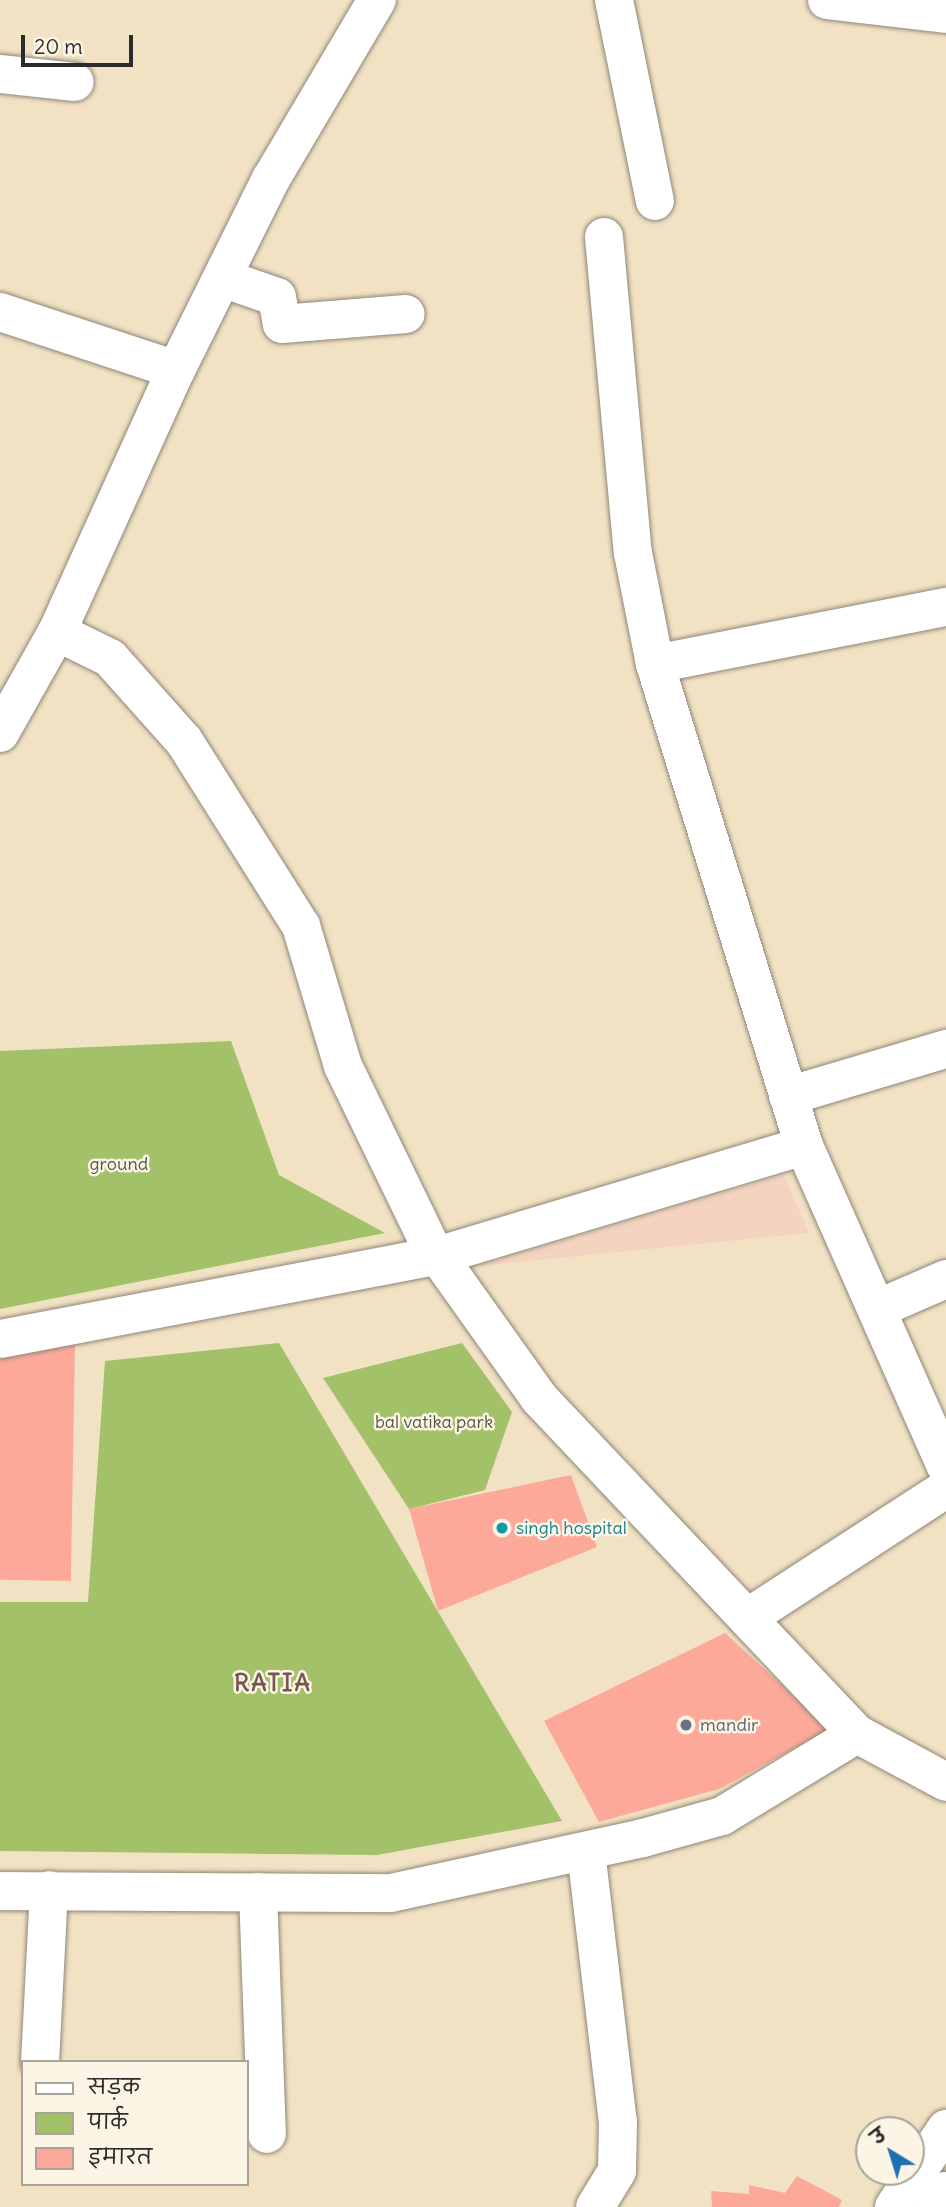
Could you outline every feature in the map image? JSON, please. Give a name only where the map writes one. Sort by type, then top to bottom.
[{"type":"street","points":[[0,733],[57,632],[176,370],[271,180],[377,0]]},
{"type":"street","points":[[614,0],[655,201]]},
{"type":"street","points":[[827,0],[946,13]]},
{"type":"street","points":[[0,74],[75,82]]},
{"type":"street","points":[[604,237],[633,553],[655,664],[804,1146],[946,1466]]},
{"type":"street","points":[[222,278],[276,297],[282,324],[406,314]]},
{"type":"street","points":[[0,312],[176,370]]},
{"type":"street","points":[[655,664],[946,607]]},
{"type":"street","points":[[57,632],[110,658],[184,741],[301,926],[343,1066],[437,1256],[539,1398],[857,1734],[946,1782]]},
{"type":"street","points":[[788,1096],[946,1049]]},
{"type":"street","points":[[0,1339],[437,1256],[804,1146]]},
{"type":"street","points":[[877,1309],[946,1279]]},
{"type":"street","points":[[747,1618],[946,1489]]},
{"type":"street","points":[[0,1891],[391,1893],[586,1851],[722,1816],[857,1734]]},
{"type":"street","points":[[586,1851],[618,2122],[617,2171],[595,2207]]},
{"type":"street","points":[[40,2060],[49,1890]]},
{"type":"street","points":[[258,1892],[267,2134]]},
{"type":"street","points":[[894,2207],[946,2129]]},
{"type":"street","points":[[936,2207],[946,2191]]},
{"type":"shaded area","points":[[784,1175],[809,1233],[478,1266]]},
{"type":"green space","name":"ground","points":[[231,1041],[279,1175],[385,1233],[0,1309],[0,1051]]},
{"type":"green space","points":[[279,1343],[562,1821],[377,1855],[0,1851],[0,1602],[88,1602],[105,1361]]},
{"type":"green space","name":"bal vatika park","points":[[462,1343],[512,1412],[485,1490],[409,1509],[323,1378]]},
{"type":"building","points":[[0,1343],[75,1344],[71,1581],[0,1580]]},
{"type":"building","name":"singh hospital","points":[[571,1475],[597,1547],[438,1611],[409,1509]]},
{"type":"building","name":"mandir","points":[[725,1633],[830,1729],[719,1789],[599,1822],[544,1721]]},
{"type":"building","points":[[797,2176],[842,2200],[839,2207],[712,2207],[711,2191],[749,2194],[749,2185],[785,2193]]},
{"type":"place","name":"singh hospital","points":[[502,1528]]},
{"type":"place","name":"mandir","points":[[686,1725]]},
{"type":"district","name":"RATIA","points":[[273,1683]]}]
